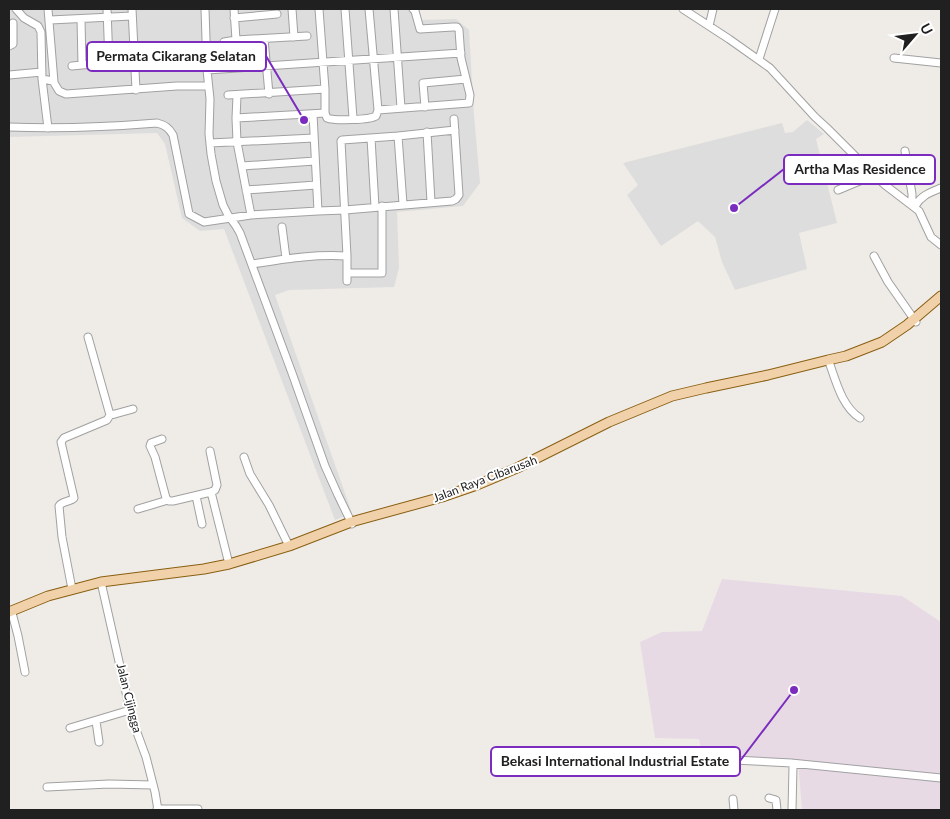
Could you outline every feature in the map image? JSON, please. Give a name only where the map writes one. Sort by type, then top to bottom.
[{"type":"main road","name":"Jalan Raya Cibarusah","points":[[347,525],[442,499],[492,481],[552,454],[609,424],[672,398],[768,377],[860,353],[883,344],[914,321],[941,296]]},
{"type":"main road","name":"Jalan Raya Cibarusah","points":[[10,613],[37,600],[102,583],[229,564],[289,546],[347,525],[442,497],[484,482],[543,456],[609,422],[672,396],[768,375],[846,356],[862,350],[886,340],[941,303]]},
{"type":"main road","name":"Jalan Raya Cibarusah","points":[[10,613],[49,598],[102,583],[205,571],[230,566],[290,548],[329,531]]},
{"type":"street","points":[[48,9],[54,82],[59,91],[66,94],[194,85],[208,86]]},
{"type":"street","points":[[107,9],[109,63]]},
{"type":"street","points":[[205,9],[210,143],[218,189],[226,212],[224,219]]},
{"type":"street","points":[[234,9],[236,40]]},
{"type":"street","points":[[292,9],[294,37]]},
{"type":"street","points":[[319,9],[325,113],[326,117],[335,120],[370,119],[377,114],[369,9]]},
{"type":"street","points":[[345,9],[353,118]]},
{"type":"street","points":[[394,9],[401,108]]},
{"type":"street","points":[[378,110],[469,103],[470,95],[460,53],[460,32],[457,28],[453,27],[420,29],[416,13],[413,9]]},
{"type":"street","points":[[683,9],[774,71],[815,117],[874,175],[914,205],[922,215],[931,237],[941,245]]},
{"type":"street","points":[[709,26],[713,9]]},
{"type":"street","points":[[759,59],[775,9]]},
{"type":"street","points":[[9,46],[14,44],[11,25],[18,10],[24,18],[38,26],[41,32],[42,75],[48,128]]},
{"type":"street","points":[[50,20],[107,18],[132,13],[136,90]]},
{"type":"street","points":[[234,18],[273,13]]},
{"type":"street","points":[[81,19],[82,65]]},
{"type":"street","points":[[224,42],[307,36]]},
{"type":"street","points":[[264,39],[269,94]]},
{"type":"street","points":[[207,70],[460,53]]},
{"type":"street","points":[[894,58],[941,63]]},
{"type":"street","points":[[72,66],[118,62]]},
{"type":"street","points":[[9,75],[42,75],[54,82]]},
{"type":"street","points":[[425,107],[423,83],[466,79]]},
{"type":"street","points":[[228,95],[237,96],[325,89]]},
{"type":"street","points":[[237,96],[237,142],[252,215]]},
{"type":"street","points":[[236,118],[325,113]]},
{"type":"street","points":[[314,114],[318,211]]},
{"type":"street","points":[[9,127],[124,126],[157,123],[165,125],[173,135],[189,214],[204,222],[252,215],[345,210],[452,201],[459,195],[454,119]]},
{"type":"street","points":[[371,138],[382,273],[347,277],[341,141],[342,140],[455,130]]},
{"type":"street","points":[[427,132],[432,202]]},
{"type":"street","points":[[398,136],[403,204]]},
{"type":"street","points":[[210,143],[314,138]]},
{"type":"street","points":[[905,152],[914,205]]},
{"type":"street","points":[[242,166],[315,162]]},
{"type":"street","points":[[838,190],[874,175]]},
{"type":"street","points":[[246,190],[316,185]]},
{"type":"street","points":[[914,205],[923,196],[941,188]]},
{"type":"street","points":[[224,219],[238,229],[347,525]]},
{"type":"street","points":[[282,227],[286,258]]},
{"type":"street","points":[[252,264],[317,255],[347,256]]},
{"type":"street","points":[[874,256],[888,282],[914,321]]},
{"type":"street","points":[[88,337],[110,415]]},
{"type":"street","points":[[829,362],[838,388],[846,403],[854,415],[860,418]]},
{"type":"street","points":[[72,590],[62,537],[60,506],[74,498],[61,442],[64,438],[107,420],[110,415],[133,409]]},
{"type":"street","points":[[162,439],[152,442],[150,446],[168,500]]},
{"type":"street","points":[[138,509],[168,500],[173,501],[215,490],[217,485],[210,451]]},
{"type":"street","points":[[244,457],[250,474],[269,505],[289,546]]},
{"type":"street","points":[[211,492],[229,564]]},
{"type":"street","points":[[196,496],[202,524]]},
{"type":"street","name":"Jalan Cijingga","points":[[102,583],[132,719],[146,757],[157,810]]},
{"type":"street","points":[[10,613],[18,636],[25,672]]},
{"type":"street","points":[[70,728],[130,710]]},
{"type":"street","points":[[96,721],[99,742]]},
{"type":"street","points":[[734,760],[791,763],[941,778]]},
{"type":"street","points":[[791,763],[793,765],[792,810]]},
{"type":"street","points":[[47,787],[109,784],[153,785]]},
{"type":"street","points":[[769,798],[776,800],[777,810]]},
{"type":"street","points":[[733,799],[734,810]]},
{"type":"street","points":[[157,810],[198,809]]},
{"type":"shaded area","points":[[9,9],[419,9],[421,20],[456,19],[469,30],[480,183],[463,206],[397,212],[399,268],[394,287],[289,290],[275,295],[352,513],[335,520],[224,229],[200,231],[182,218],[165,144],[157,133],[9,137]]},
{"type":"shaded area","points":[[807,120],[824,134],[816,139],[837,223],[799,233],[807,269],[735,290],[722,262],[715,237],[698,221],[661,246],[627,195],[638,185],[623,163],[782,123],[785,133],[793,132]]},
{"type":"shaded area","points":[[722,579],[902,596],[941,622],[941,810],[802,810],[798,761],[702,753],[699,739],[655,738],[640,642],[662,632],[702,631]]},
{"type":"place","name":"Permata Cikarang Selatan","points":[[304,120]]},
{"type":"place","name":"Artha Mas Residence","points":[[734,208]]},
{"type":"place","name":"Bekasi International Industrial Estate","points":[[794,690]]}]
